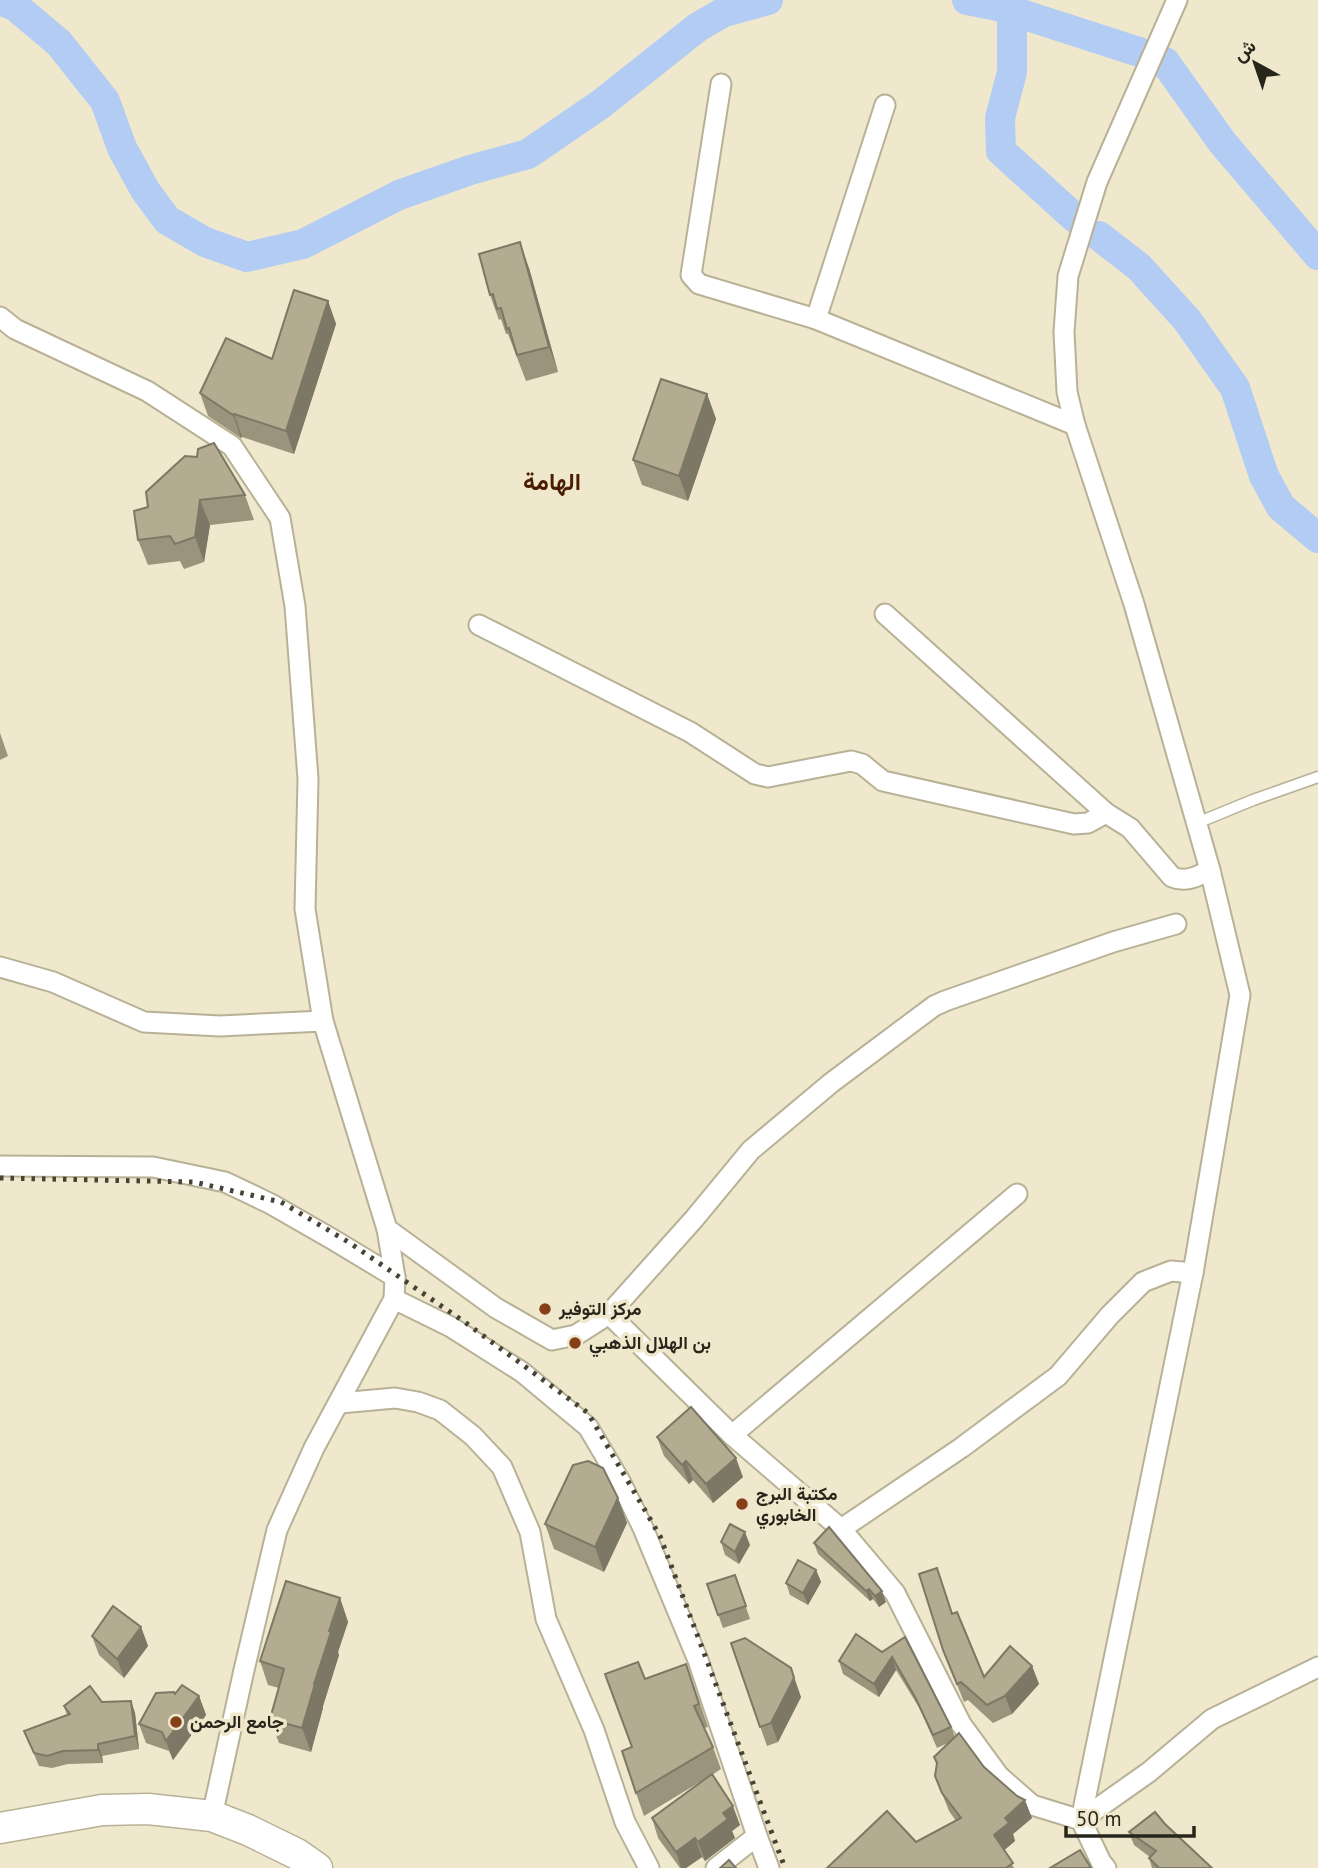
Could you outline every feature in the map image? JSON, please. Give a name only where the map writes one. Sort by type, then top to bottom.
[{"type":"main road","points":[[0,1828],[102,1810],[148,1809],[212,1816],[298,1854],[317,1868]]},
{"type":"street","points":[[1106,1868],[1081,1820],[1193,1273],[1240,995],[1197,823],[1134,604],[1075,425],[1067,392],[1064,344],[1068,276],[1097,182],[1177,0]]},
{"type":"street","points":[[721,84],[691,275],[699,284],[816,319],[1075,425]]},
{"type":"street","points":[[816,319],[886,105]]},
{"type":"street","points":[[0,317],[15,329],[147,391],[232,446],[280,518],[295,606],[307,779],[305,909],[323,1021],[387,1229],[395,1277],[394,1299],[314,1448],[277,1530],[212,1816]]},
{"type":"street","points":[[885,614],[1106,813],[1130,828],[1172,877],[1179,880],[1191,879],[1210,870]]},
{"type":"street","points":[[479,625],[690,732],[755,774],[768,776],[852,761],[862,764],[883,781],[1074,824],[1088,823],[1106,813]]},
{"type":"street","points":[[387,1229],[496,1308],[552,1340],[576,1335],[609,1314],[751,1150],[831,1083],[934,1006],[1113,942],[1176,924]]},
{"type":"street","points":[[0,967],[53,982],[144,1022],[220,1026],[323,1021]]},
{"type":"street","points":[[0,1166],[153,1167],[225,1182],[312,1227],[395,1277]]},
{"type":"street","points":[[733,1435],[1017,1194]]},
{"type":"street","points":[[841,1529],[961,1448],[1058,1376],[1110,1315],[1143,1282],[1171,1271],[1193,1273]]},
{"type":"street","points":[[394,1299],[451,1327],[522,1372],[587,1427],[620,1481],[643,1528],[698,1660],[769,1868]]},
{"type":"street","points":[[609,1314],[733,1435],[841,1529],[895,1593],[961,1724],[999,1776],[1032,1805],[1081,1820]]},
{"type":"street","points":[[340,1403],[394,1398],[418,1402],[440,1410],[472,1436],[502,1467],[530,1532],[546,1619],[594,1730],[625,1822],[649,1868]]},
{"type":"street","points":[[1081,1820],[1149,1773],[1212,1719],[1318,1667]]},
{"type":"street","points":[[716,1868],[757,1836]]},
{"type":"lane","points":[[1197,823],[1318,777]]},
{"type":"building","points":[[520,242],[549,347],[517,355],[501,308],[497,309],[493,294],[490,295],[479,254]]},
{"type":"building","points":[[294,290],[328,301],[286,431],[233,415],[200,393],[226,338],[272,359]]},
{"type":"building","points":[[661,379],[707,394],[679,476],[633,460]]},
{"type":"building","points":[[214,443],[245,495],[200,500],[195,537],[175,544],[170,536],[138,540],[134,511],[148,507],[146,492],[185,456],[197,457],[198,449]]},
{"type":"building","points":[[691,1407],[736,1458],[706,1484],[686,1461],[682,1465],[657,1437]]},
{"type":"building","points":[[588,1461],[603,1468],[618,1498],[595,1547],[545,1524],[573,1465]]},
{"type":"building","points":[[730,1524],[745,1532],[735,1552],[721,1542]]},
{"type":"building","points":[[829,1527],[882,1591],[875,1596],[869,1589],[866,1591],[814,1543]]},
{"type":"building","points":[[798,1560],[816,1570],[803,1593],[786,1583]]},
{"type":"building","points":[[937,1568],[952,1614],[957,1612],[984,1677],[1010,1646],[1032,1666],[1005,1696],[987,1705],[961,1682],[957,1684],[943,1650],[919,1574]]},
{"type":"building","points":[[735,1575],[746,1606],[718,1615],[707,1584]]},
{"type":"building","points":[[286,1581],[340,1598],[302,1728],[270,1719],[284,1669],[260,1661]]},
{"type":"building","points":[[113,1606],[141,1627],[117,1659],[92,1636]]},
{"type":"building","points":[[856,1634],[882,1652],[905,1637],[951,1727],[933,1735],[892,1657],[874,1684],[839,1661]]},
{"type":"building","points":[[745,1638],[791,1668],[794,1678],[771,1723],[760,1727],[731,1643]]},
{"type":"building","points":[[638,1662],[645,1679],[686,1664],[699,1704],[694,1706],[713,1747],[636,1793],[622,1751],[632,1747],[605,1674]]},
{"type":"building","points":[[182,1685],[199,1696],[166,1741],[162,1732],[139,1724],[156,1693],[175,1694]]},
{"type":"building","points":[[90,1686],[102,1702],[131,1701],[135,1736],[98,1744],[98,1750],[63,1751],[47,1756],[34,1753],[24,1731],[70,1714],[64,1706]]},
{"type":"building","points":[[959,1733],[984,1767],[1025,1800],[1005,1818],[1009,1823],[994,1835],[1013,1863],[1006,1868],[827,1868],[887,1811],[916,1842],[961,1818],[942,1793],[935,1776],[937,1763],[934,1757]]},
{"type":"building","points":[[712,1774],[733,1806],[723,1813],[728,1819],[698,1842],[695,1838],[676,1852],[652,1818]]},
{"type":"building","points":[[1155,1812],[1212,1868],[1159,1868],[1149,1858],[1156,1851],[1129,1832]]},
{"type":"building","points":[[1080,1850],[1091,1868],[1050,1868]]},
{"type":"building","points":[[729,1860],[736,1868],[720,1868]]},
{"type":"waterway","points":[[0,0],[15,6],[59,43],[105,101],[122,148],[145,190],[167,220],[205,242],[247,257],[303,244],[399,195],[470,170],[528,154],[601,104],[698,27],[724,12],[768,0]]},
{"type":"waterway","points":[[967,0],[1012,11],[1012,72],[1000,118],[1001,151],[1075,218]]},
{"type":"waterway","points":[[1012,11],[1139,52]]},
{"type":"waterway","points":[[1165,62],[1222,142],[1318,255]]},
{"type":"waterway","points":[[1099,236],[1139,267],[1187,320],[1235,388],[1264,476],[1281,507],[1318,538]]},
{"type":"railway","points":[[0,1178],[194,1182],[281,1202],[350,1243],[466,1323],[588,1413],[660,1536],[785,1868]]},
{"type":"place","name":"مركز التوفير","points":[[545,1309]]},
{"type":"place","name":"بن الهلال الذهبي","points":[[575,1343]]},
{"type":"place","name":"مكتبة البرج الخابوري","points":[[742,1504]]},
{"type":"place","name":"جامع الرحمن","points":[[176,1722]]},
{"type":"district","name":"الهامة","points":[[552,482]]}]
